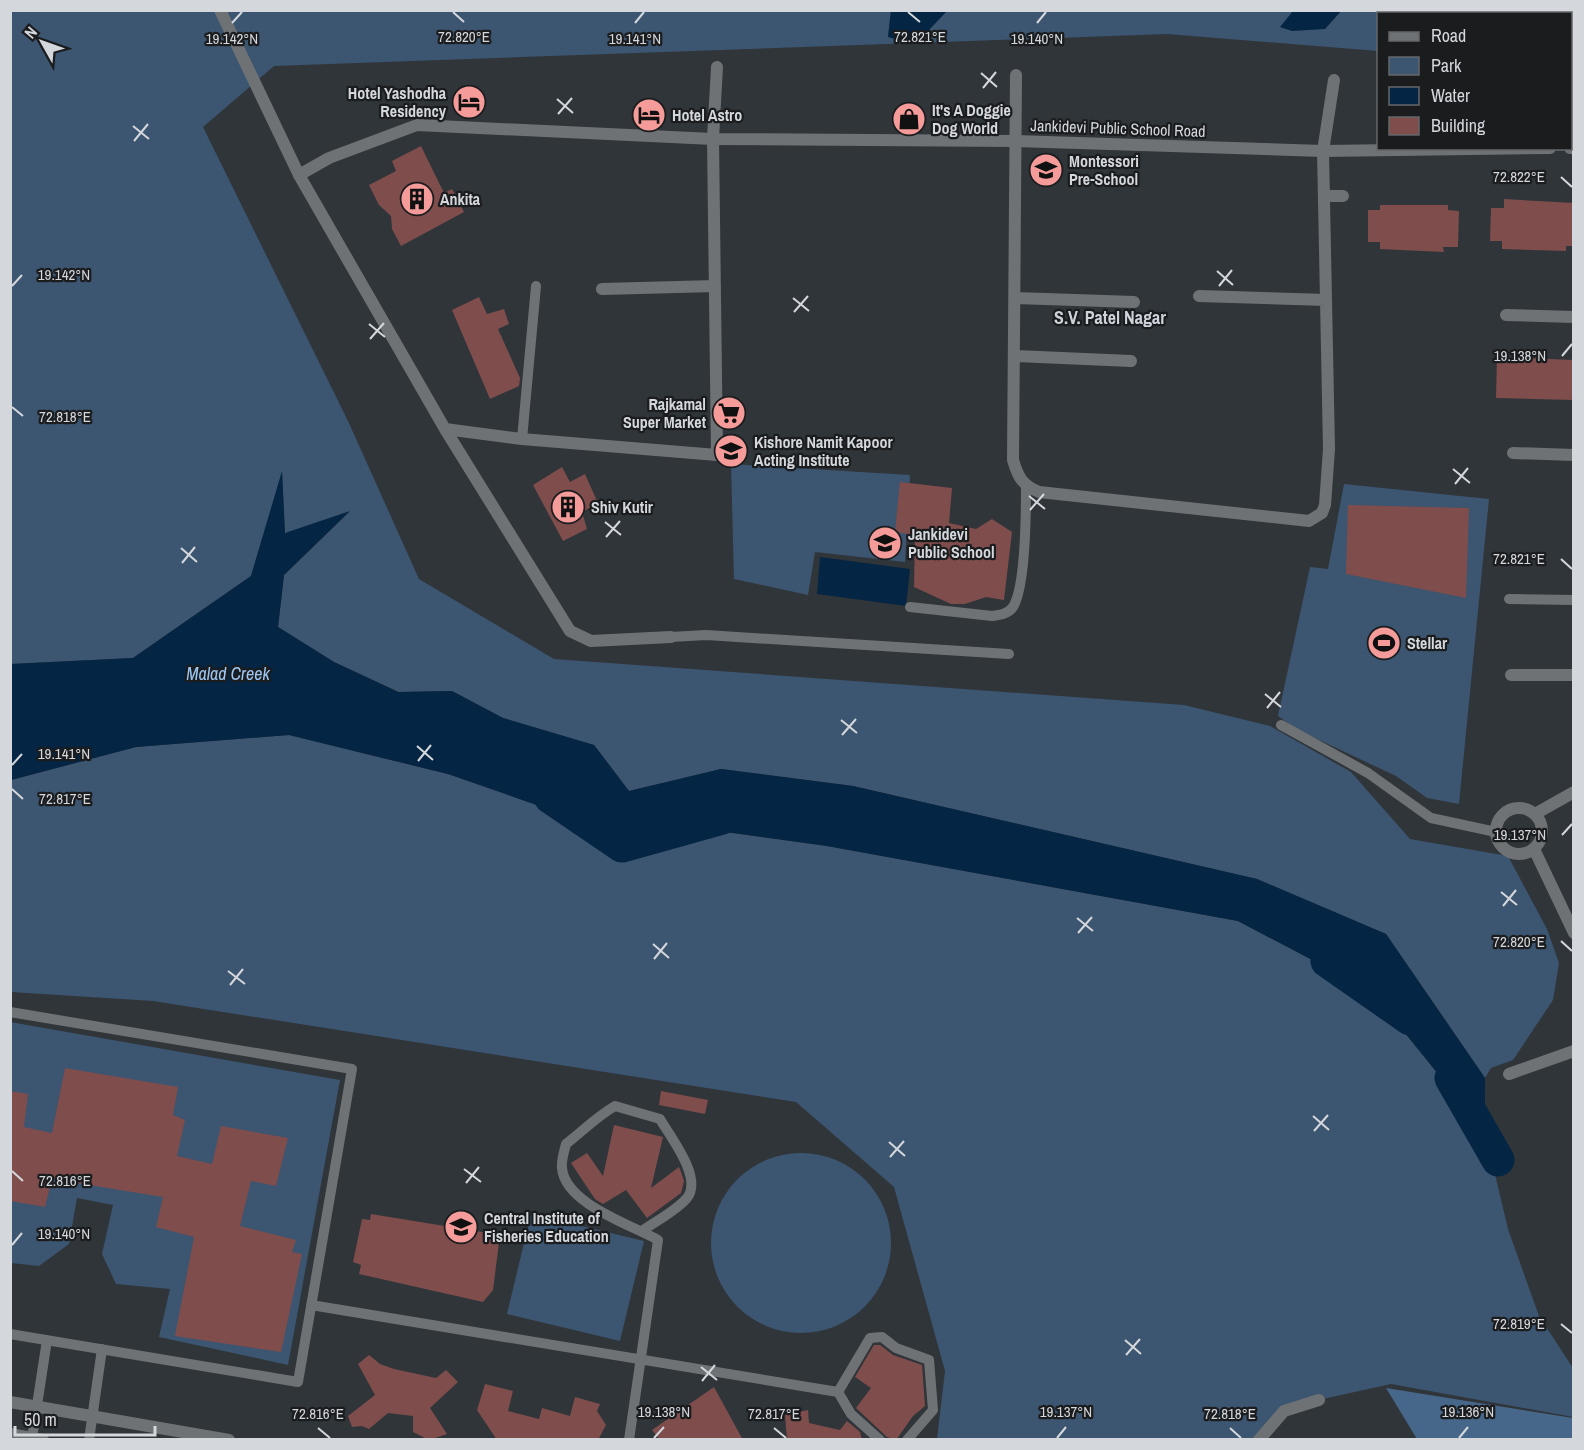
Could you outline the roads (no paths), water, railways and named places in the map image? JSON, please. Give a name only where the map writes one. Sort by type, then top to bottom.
[{"type":"street","points":[[220,10],[299,175],[445,429],[570,631],[591,641],[671,637]]},
{"type":"street","points":[[445,429],[522,438],[717,454],[713,139],[717,67]]},
{"type":"street","points":[[1016,75],[1013,460],[1017,477],[1026,486],[1039,492],[1309,521],[1316,519],[1325,505],[1329,449],[1323,151],[1335,81]]},
{"type":"street","name":"Jankidevi Public School Road","points":[[299,175],[329,158],[417,125],[713,139],[1015,141],[1323,151],[1399,150]]},
{"type":"street","points":[[1324,196],[1343,196]]},
{"type":"street","points":[[602,289],[715,286]]},
{"type":"street","points":[[1199,296],[1326,300]]},
{"type":"street","points":[[1015,298],[1134,302]]},
{"type":"street","points":[[1506,315],[1574,317]]},
{"type":"street","points":[[1014,356],[1131,361]]},
{"type":"street","points":[[1513,453],[1574,455]]},
{"type":"street","points":[[1510,675],[1574,675]]},
{"type":"street","points":[[1535,814],[1574,792]]},
{"type":"street","points":[[1526,809],[1535,814],[1541,823],[1542,835],[1534,849],[1524,854],[1513,853],[1500,843],[1496,832],[1501,817],[1510,810],[1526,809]]},
{"type":"street","points":[[1534,849],[1574,933]]},
{"type":"street","points":[[1509,1074],[1574,1051]]},
{"type":"street","points":[[1259,1440],[1284,1411],[1319,1400]]},
{"type":"street","points":[[10,1402],[229,1440]]},
{"type":"street","points":[[10,1434],[37,1439]]},
{"type":"lane","points":[[522,438],[536,286]]},
{"type":"lane","points":[[910,607],[992,616],[1004,614],[1013,608],[1018,590],[1025,536],[1026,486]]},
{"type":"lane","points":[[1509,599],[1574,600]]},
{"type":"lane","points":[[671,637],[706,635],[1009,654]]},
{"type":"lane","points":[[1281,725],[1368,773],[1431,818],[1496,832]]},
{"type":"lane","points":[[10,1012],[351,1069],[298,1382],[10,1334]]},
{"type":"lane","points":[[629,1440],[658,1240],[599,1212],[568,1184],[562,1168],[566,1144],[589,1128],[596,1117],[615,1106],[660,1119],[691,1174],[693,1186],[687,1198],[642,1231]]},
{"type":"lane","points":[[311,1305],[837,1392]]},
{"type":"lane","points":[[837,1392],[870,1338],[882,1337],[896,1348],[929,1360],[933,1410],[907,1440]]},
{"type":"lane","points":[[37,1439],[37,1405],[47,1340]]},
{"type":"lane","points":[[89,1440],[102,1349]]},
{"type":"lane","points":[[837,1392],[850,1414],[880,1440]]},
{"type":"water","points":[[891,10],[947,11],[927,32],[910,43],[888,37]]},
{"type":"water","points":[[1293,11],[1341,11],[1325,29],[1292,31],[1280,27]]},
{"type":"water","name":"Malad Creek","points":[[282,471],[285,533],[350,511],[284,575],[278,627],[334,662],[398,692],[452,691],[503,718],[594,745],[629,791],[721,769],[853,786],[1257,879],[1386,934],[1485,1078],[1485,1132],[1371,991],[1238,921],[827,846],[711,830],[606,829],[448,774],[289,735],[136,747],[11,780],[11,664],[133,658],[251,576]]},
{"type":"water","points":[[820,557],[910,569],[906,606],[817,594]]},
{"type":"waterway","points":[[550,797],[622,846],[722,818]]},
{"type":"waterway","points":[[1327,961],[1410,1019]]},
{"type":"waterway","points":[[1451,1078],[1498,1160]]},
{"type":"place","name":"Hotel Yashodha Residency","points":[[469,102]]},
{"type":"place","name":"Hotel Astro","points":[[649,115]]},
{"type":"place","name":"It's A Doggie Dog World","points":[[909,119]]},
{"type":"place","name":"Montessori Pre-School","points":[[1046,170]]},
{"type":"place","name":"Ankita","points":[[417,199]]},
{"type":"place","name":"Rajkamal Super Market","points":[[729,413]]},
{"type":"place","name":"Kishore Namit Kapoor Acting Institute","points":[[731,451]]},
{"type":"place","name":"Shiv Kutir","points":[[568,507]]},
{"type":"place","name":"Jankidevi Public School","points":[[885,543]]},
{"type":"place","name":"Stellar","points":[[1384,643]]},
{"type":"place","name":"Central Institute of Fisheries Education","points":[[461,1227]]},
{"type":"district","name":"S.V. Patel Nagar","points":[[1110,317]]}]
